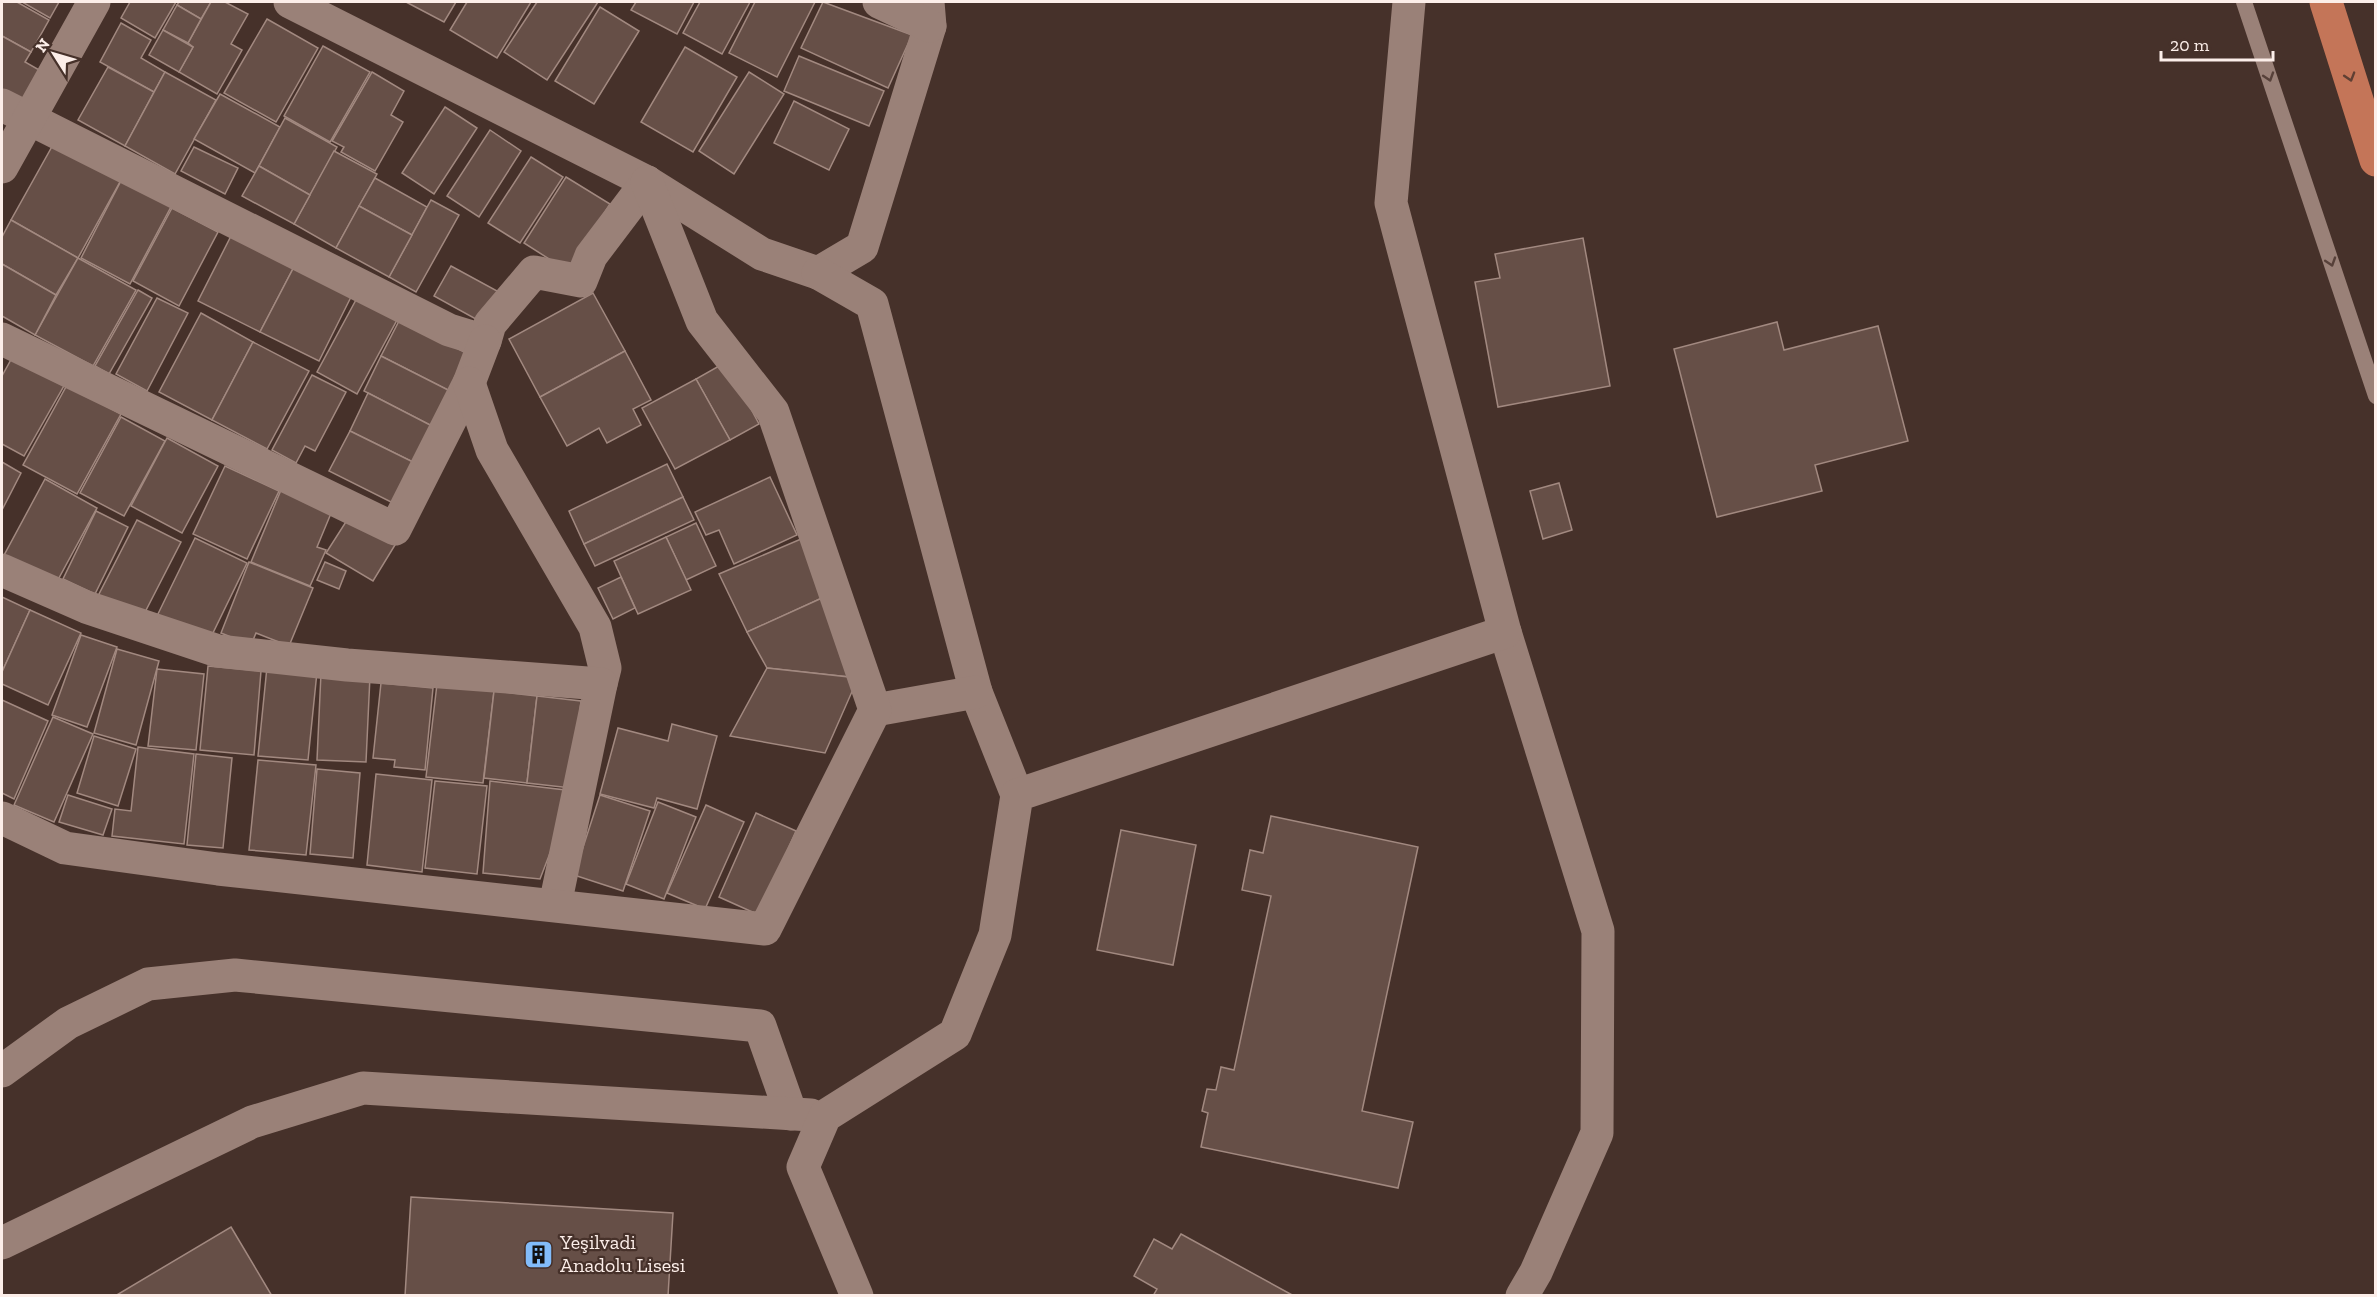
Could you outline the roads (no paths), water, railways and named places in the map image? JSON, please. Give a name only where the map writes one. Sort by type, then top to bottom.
[{"type":"main road","points":[[2326,2],[2376,160]]},
{"type":"street","points":[[2,167],[14,111],[94,2]]},
{"type":"street","points":[[290,2],[647,182],[762,254],[818,273],[872,304],[976,692],[1017,795],[995,935],[955,1034],[825,1116],[803,1167],[857,1296]]},
{"type":"street","points":[[818,273],[862,247],[929,14],[879,2]]},
{"type":"street","points":[[1409,2],[1391,203],[1505,632],[1598,931],[1597,1133],[1536,1272],[1522,1296]]},
{"type":"street","points":[[14,111],[448,330],[485,341]]},
{"type":"street","points":[[2,339],[395,529],[470,383],[490,324],[534,272],[581,281],[591,256],[647,182]]},
{"type":"street","points":[[2,818],[65,848],[218,869],[765,929],[875,710],[773,412],[702,321],[647,182]]},
{"type":"street","points":[[470,383],[492,450],[595,627],[605,668],[555,905]]},
{"type":"street","points":[[2,570],[86,607],[218,651],[347,665],[601,684]]},
{"type":"street","points":[[1017,795],[1505,632]]},
{"type":"street","points":[[875,710],[976,692]]},
{"type":"street","points":[[2,1071],[68,1023],[148,984],[236,975],[760,1026],[791,1114]]},
{"type":"street","points":[[2,1243],[252,1122],[363,1088],[825,1116]]},
{"type":"lane","points":[[2244,2],[2376,396]]},
{"type":"place","name":"Yeşilvadi Anadolu Lisesi","points":[[539,1254]]}]
